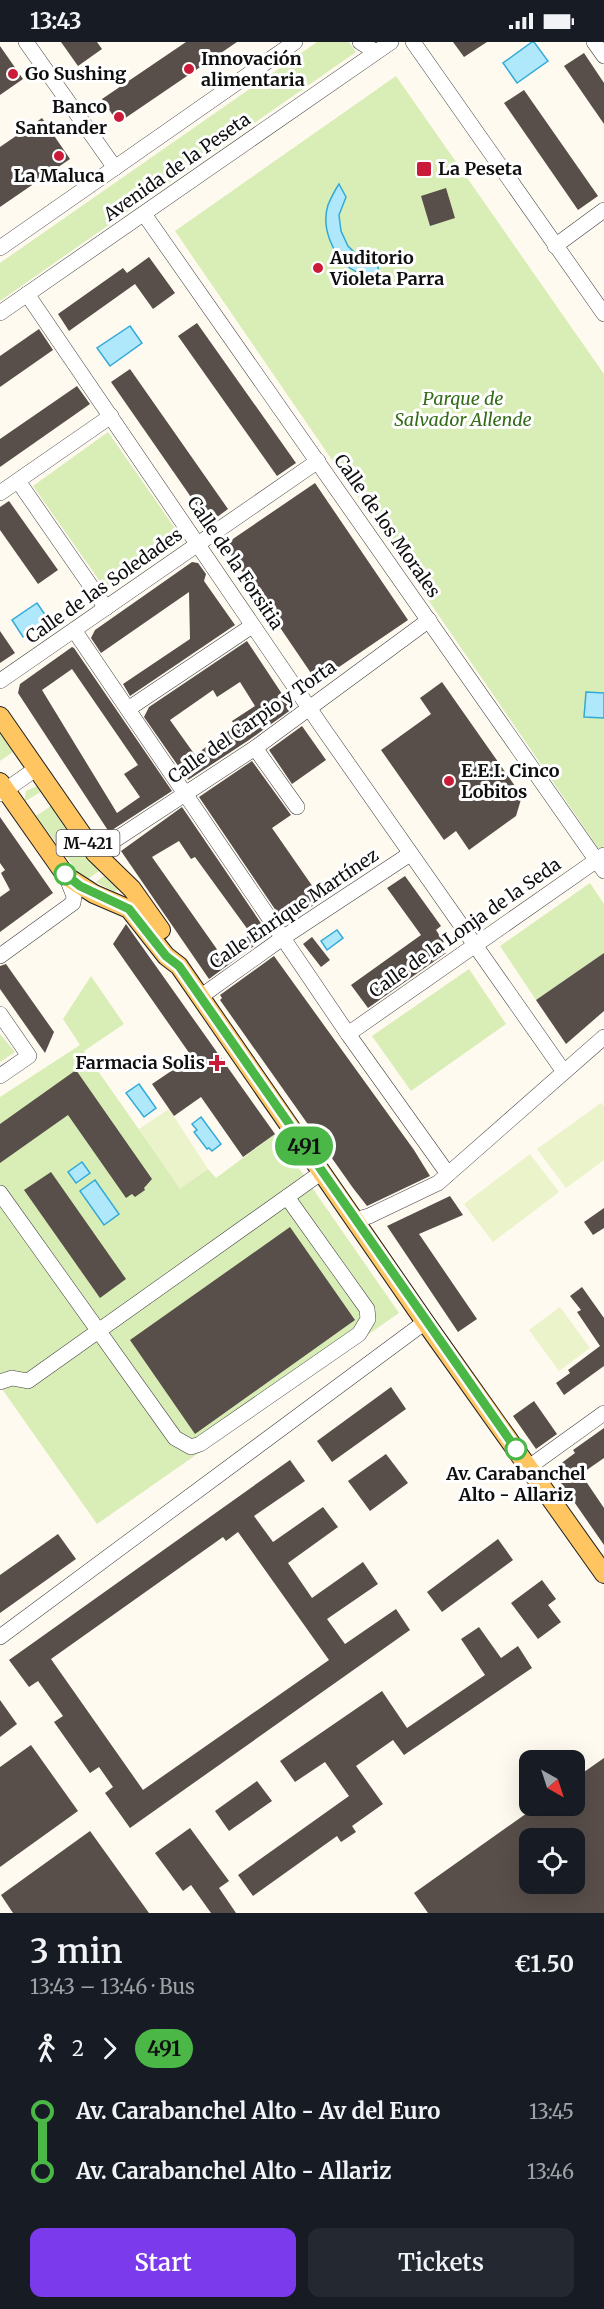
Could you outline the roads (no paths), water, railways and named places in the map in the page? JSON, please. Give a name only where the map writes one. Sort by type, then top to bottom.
[{"type":"main road","name":"M-421","points":[[0,716],[94,853],[140,898],[169,942],[179,966],[200,997],[425,1322],[604,1574]]},
{"type":"main road","points":[[2,789],[66,876],[94,894],[129,909],[166,956],[179,966]]},
{"type":"street","points":[[26,42],[115,168]]},
{"type":"street","name":"Avenida de la Peseta","points":[[0,249],[295,42]]},
{"type":"street","points":[[360,42],[376,52]]},
{"type":"street","name":"Avenida de la Peseta","points":[[0,313],[391,42]]},
{"type":"street","points":[[413,42],[604,314]]},
{"type":"street","points":[[594,42],[604,56]]},
{"type":"street","points":[[555,246],[604,210]]},
{"type":"street","name":"Calle de los Morales","points":[[144,214],[602,862]]},
{"type":"street","name":"Calle de la Forsitia","points":[[27,294],[199,543],[252,626],[564,1072]]},
{"type":"street","points":[[0,493],[111,416]]},
{"type":"street","name":"Calle de las Soledades","points":[[0,681],[318,461]]},
{"type":"street","points":[[18,481],[106,608]]},
{"type":"street","name":"Calle del Carpio y Torta","points":[[94,853],[255,748],[429,620]]},
{"type":"street","points":[[128,708],[252,626]]},
{"type":"street","points":[[74,630],[348,1034],[448,1174]]},
{"type":"street","points":[[255,748],[297,807]]},
{"type":"street","points":[[2,789],[37,768]]},
{"type":"street","name":"Calle Enrique Martínez","points":[[200,997],[284,937],[411,854]]},
{"type":"street","name":"Calle de la Lonja de la Seda","points":[[348,1034],[475,944],[602,862]]},
{"type":"street","points":[[0,956],[68,909],[73,903],[74,896],[66,876]]},
{"type":"street","points":[[0,1014],[29,1056],[0,1076]]},
{"type":"street","points":[[355,1220],[431,1187],[604,1037]]},
{"type":"street","points":[[0,1382],[12,1378],[28,1381],[322,1172]]},
{"type":"street","points":[[0,1193],[175,1438],[191,1447],[200,1444],[359,1334],[368,1319],[367,1309],[287,1197]]},
{"type":"street","points":[[0,1637],[425,1322]]},
{"type":"street","points":[[529,1467],[604,1413]]},
{"type":"water","points":[[532,42],[548,61],[517,83],[503,63]]},
{"type":"water","points":[[339,184],[346,197],[339,215],[341,231],[348,246],[359,257],[377,264],[381,278],[354,270],[333,248],[327,231],[326,213]]},
{"type":"water","points":[[130,326],[142,343],[110,366],[97,348]]},
{"type":"water","points":[[37,603],[48,619],[23,637],[12,620]]},
{"type":"water","points":[[586,692],[604,693],[604,718],[584,717]]},
{"type":"water","points":[[337,930],[343,938],[327,950],[321,941]]},
{"type":"water","points":[[139,1084],[156,1108],[144,1117],[126,1093]]},
{"type":"water","points":[[201,1117],[221,1144],[212,1151],[207,1149],[194,1132],[197,1130],[192,1124]]},
{"type":"water","points":[[82,1162],[90,1173],[76,1183],[68,1172]]},
{"type":"water","points":[[95,1180],[119,1214],[104,1225],[80,1191]]},
{"type":"place","name":"Innovación alimentaria","points":[[189,69]]},
{"type":"place","name":"Go Sushing","points":[[13,74]]},
{"type":"place","name":"Banco Santander","points":[[119,117]]},
{"type":"place","name":"La Maluca","points":[[59,156]]},
{"type":"place","name":"La Peseta","points":[[424,169]]},
{"type":"place","name":"Auditorio Violeta Parra","points":[[318,268]]},
{"type":"place","name":"E.E.I. Cinco Lobitos","points":[[449,781]]},
{"type":"place","name":"Farmacia Solis","points":[[217,1063]]},
{"type":"place","name":"Av. Carabanchel Alto - Allariz","points":[[516,1449]]},
{"type":"park label","name":"Parque de Salvador Allende","points":[[463,409]]}]
